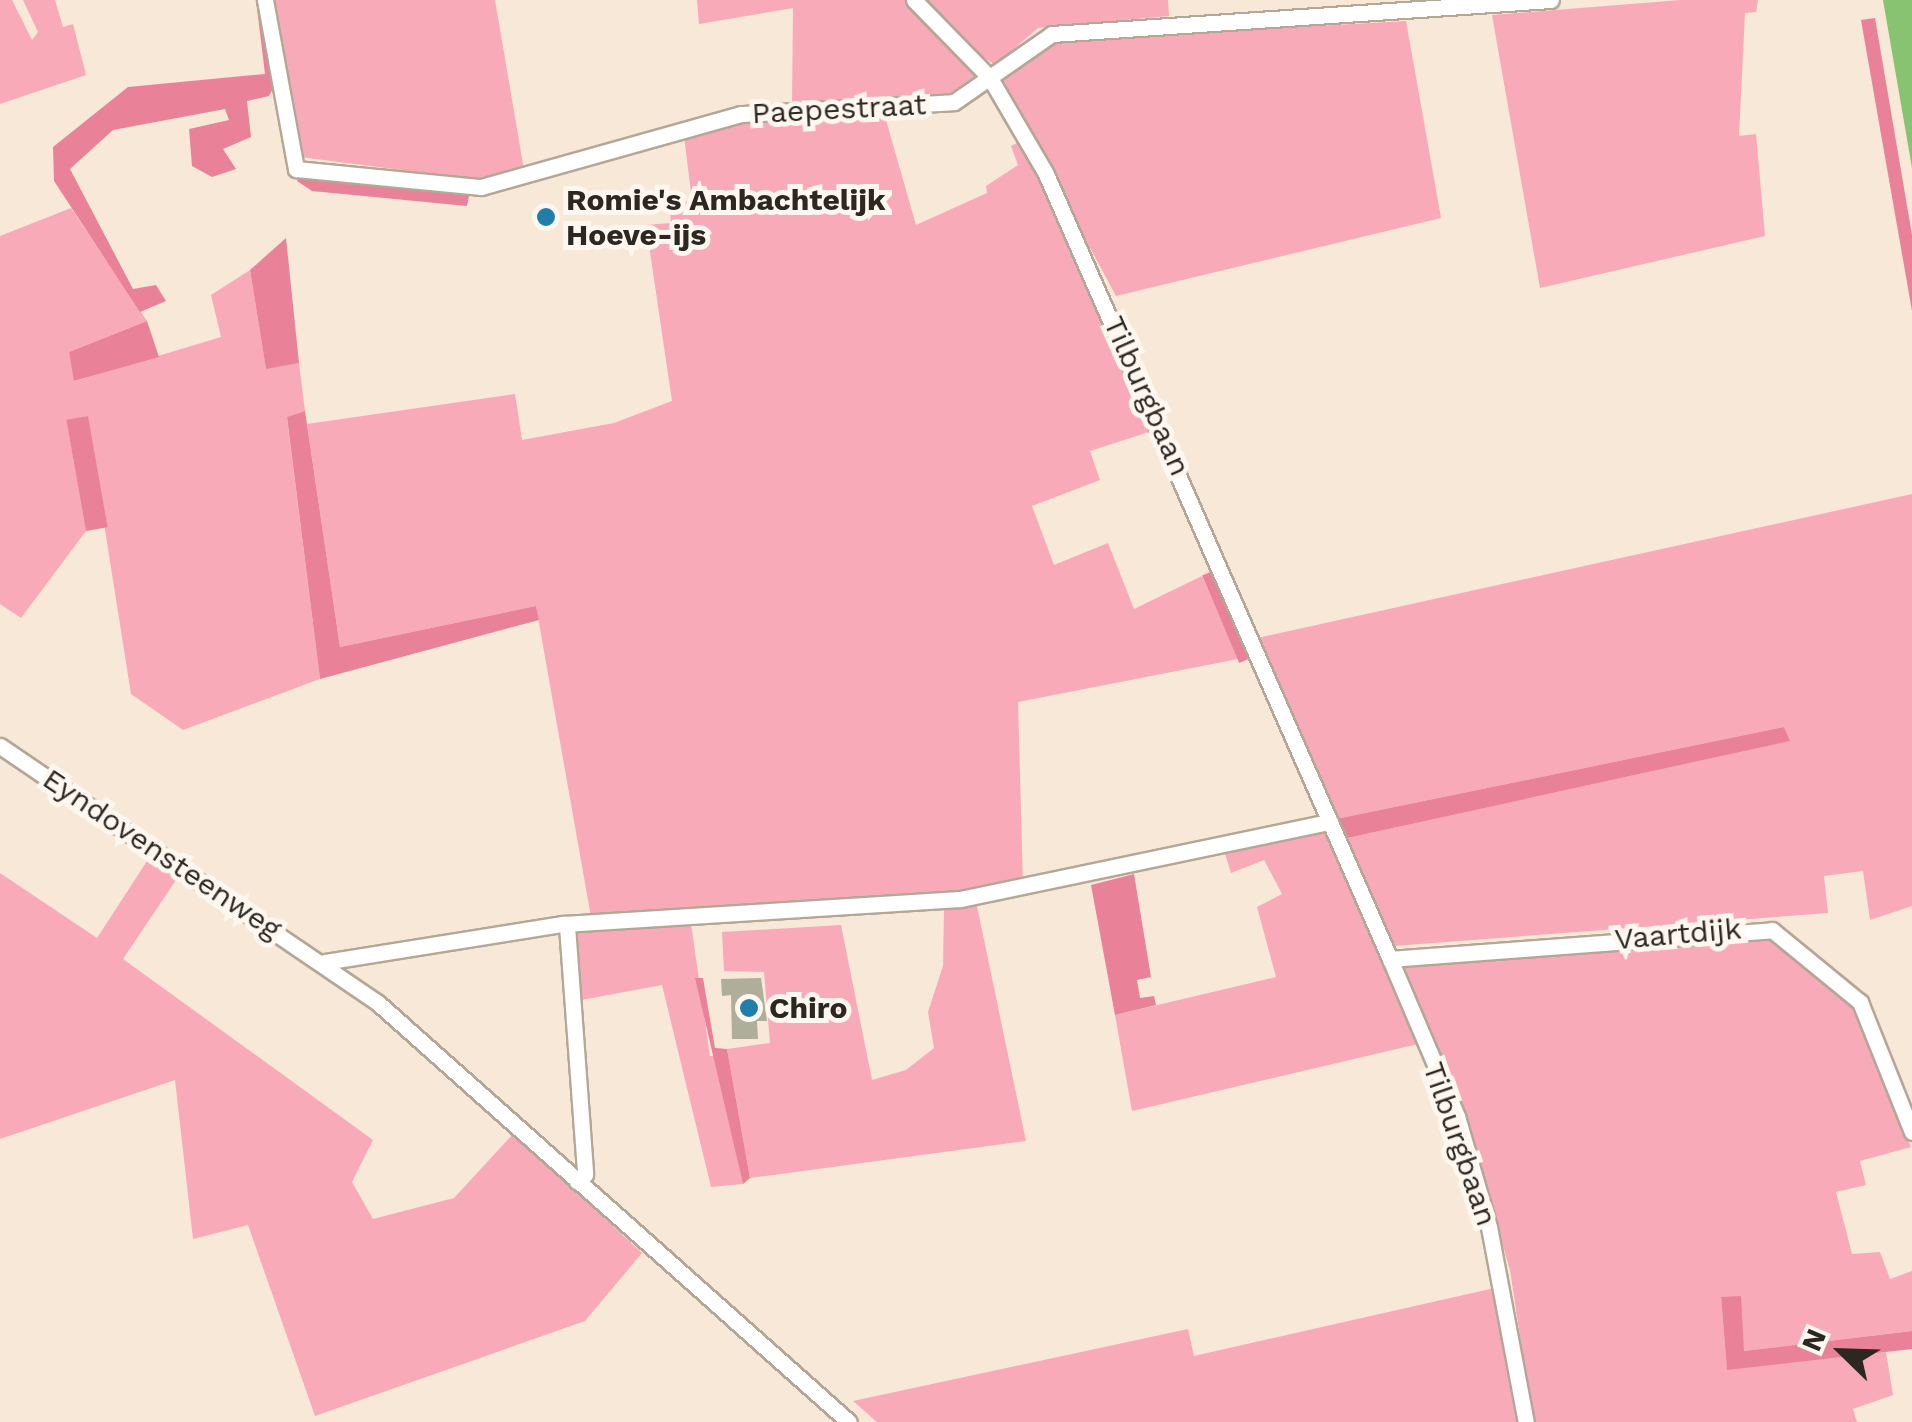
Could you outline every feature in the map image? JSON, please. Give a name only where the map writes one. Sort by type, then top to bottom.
[{"type":"street","name":"Paepestraat","points":[[265,0],[296,170],[508,185],[741,114],[941,104],[990,78],[1052,34],[1550,0]]},
{"type":"street","name":"Tilburgbaan","points":[[914,0],[990,78],[1094,277],[1390,959],[1457,1116],[1490,1226],[1526,1422]]},
{"type":"street","name":"Eyndovensteenweg","points":[[0,746],[324,962],[849,1422]]},
{"type":"street","points":[[324,962],[567,926],[960,899],[1330,822]]},
{"type":"street","points":[[567,926],[585,1174],[577,1181]]},
{"type":"street","name":"Vaartdijk","points":[[1390,959],[1772,930],[1860,1002],[1912,1132]]},
{"type":"shaded area","points":[[0,0],[12,0],[32,40],[38,32],[23,0],[55,0],[63,27],[73,24],[86,75],[0,104]]},
{"type":"shaded area","points":[[256,0],[275,85],[269,96],[247,101],[251,137],[223,149],[236,169],[212,177],[192,166],[189,129],[229,120],[225,109],[113,130],[70,169],[133,289],[156,285],[166,301],[140,312],[54,181],[53,147],[128,87],[265,74]]},
{"type":"shaded area","points":[[271,0],[495,0],[524,170],[472,179],[300,157]]},
{"type":"shaded area","points":[[697,0],[906,0],[975,76],[946,96],[792,102],[793,8],[699,24]]},
{"type":"shaded area","points":[[924,0],[1168,0],[1169,16],[1038,28],[995,65],[947,32]]},
{"type":"shaded area","points":[[1681,0],[1758,0],[1756,12],[1745,13],[1739,136],[1756,134],[1765,236],[1540,288],[1492,15]]},
{"type":"shaded area","points":[[1883,0],[1912,0],[1912,168]]},
{"type":"shaded area","points":[[1875,18],[1912,235],[1912,311],[1861,20]]},
{"type":"shaded area","points":[[1406,21],[1441,218],[1116,296],[998,77],[1047,41]]},
{"type":"shaded area","points":[[884,113],[916,225],[987,193],[986,186],[1018,165],[1011,146],[1021,141],[1155,430],[1090,451],[1100,480],[1032,506],[1054,565],[1108,543],[1134,609],[1202,576],[1238,659],[1018,702],[1023,884],[976,894],[591,917],[536,606],[340,647],[307,424],[515,394],[522,440],[614,423],[672,401],[646,225],[671,223],[669,205],[692,201],[684,136],[785,115]]},
{"type":"shaded area","points":[[301,174],[470,191],[467,206],[312,191],[297,181]]},
{"type":"shaded area","points":[[71,208],[147,321],[69,352],[75,381],[221,337],[211,295],[250,270],[266,368],[299,363],[305,411],[287,418],[320,679],[183,730],[131,694],[87,416],[67,422],[86,531],[21,618],[0,604],[0,236]]},
{"type":"shaded area","points":[[286,238],[299,363],[266,369],[250,270]]},
{"type":"shaded area","points":[[147,321],[159,357],[74,381],[69,352]]},
{"type":"shaded area","points":[[305,411],[340,647],[536,606],[539,620],[320,679],[287,417]]},
{"type":"shaded area","points":[[88,416],[108,527],[86,531],[66,420]]},
{"type":"shaded area","points":[[1912,494],[1912,906],[1870,920],[1863,871],[1824,876],[1828,913],[1394,946],[1343,839],[1789,741],[1784,727],[1336,819],[1257,638]]},
{"type":"shaded area","points":[[1215,570],[1252,657],[1239,663],[1202,575]]},
{"type":"shaded area","points":[[1784,727],[1790,741],[1343,839],[1336,819]]},
{"type":"shaded area","points":[[1324,828],[1418,1044],[1132,1111],[1115,1015],[1276,977],[1257,907],[1282,894],[1264,860],[1231,873],[1225,854]]},
{"type":"shaded area","points":[[149,858],[178,877],[123,959],[373,1140],[352,1182],[373,1219],[454,1198],[513,1134],[642,1253],[585,1321],[315,1416],[248,1225],[193,1239],[175,1080],[0,1139],[0,873],[97,938]]},
{"type":"shaded area","points":[[1134,874],[1151,977],[1137,980],[1140,998],[1154,996],[1156,1005],[1115,1015],[1091,885]]},
{"type":"shaded area","points":[[977,906],[1026,1141],[750,1178],[727,1049],[770,1043],[764,972],[724,971],[722,932],[841,925],[872,1080],[906,1070],[934,1048],[928,1012],[943,966],[944,910]]},
{"type":"shaded area","points":[[691,924],[710,1056],[716,1056],[743,1184],[711,1187],[662,985],[576,1001],[577,927]]},
{"type":"shaded area","points":[[1767,936],[1852,1002],[1911,1147],[1860,1161],[1866,1185],[1836,1192],[1852,1254],[1880,1252],[1890,1279],[1912,1271],[1912,1331],[1744,1351],[1721,1297],[1727,1369],[1886,1352],[1893,1395],[1853,1409],[1857,1422],[1533,1422],[1510,1270],[1477,1157],[1402,967]]},
{"type":"shaded area","points":[[695,978],[703,978],[715,1048],[727,1049],[750,1178],[743,1184]]},
{"type":"shaded area","points":[[1499,1287],[1520,1422],[877,1422],[853,1401],[1188,1329],[1194,1356]]},
{"type":"shaded area","points":[[1741,1296],[1744,1351],[1912,1331],[1912,1349],[1727,1370],[1721,1297]]},
{"type":"building","name":"Chiro","points":[[761,978],[767,1021],[757,1021],[758,1039],[732,1039],[731,995],[722,996],[721,979]]},
{"type":"place","name":"Romie's Ambachtelijk Hoeve-ijs","points":[[546,217]]},
{"type":"place","name":"Chiro","points":[[749,1008]]}]
